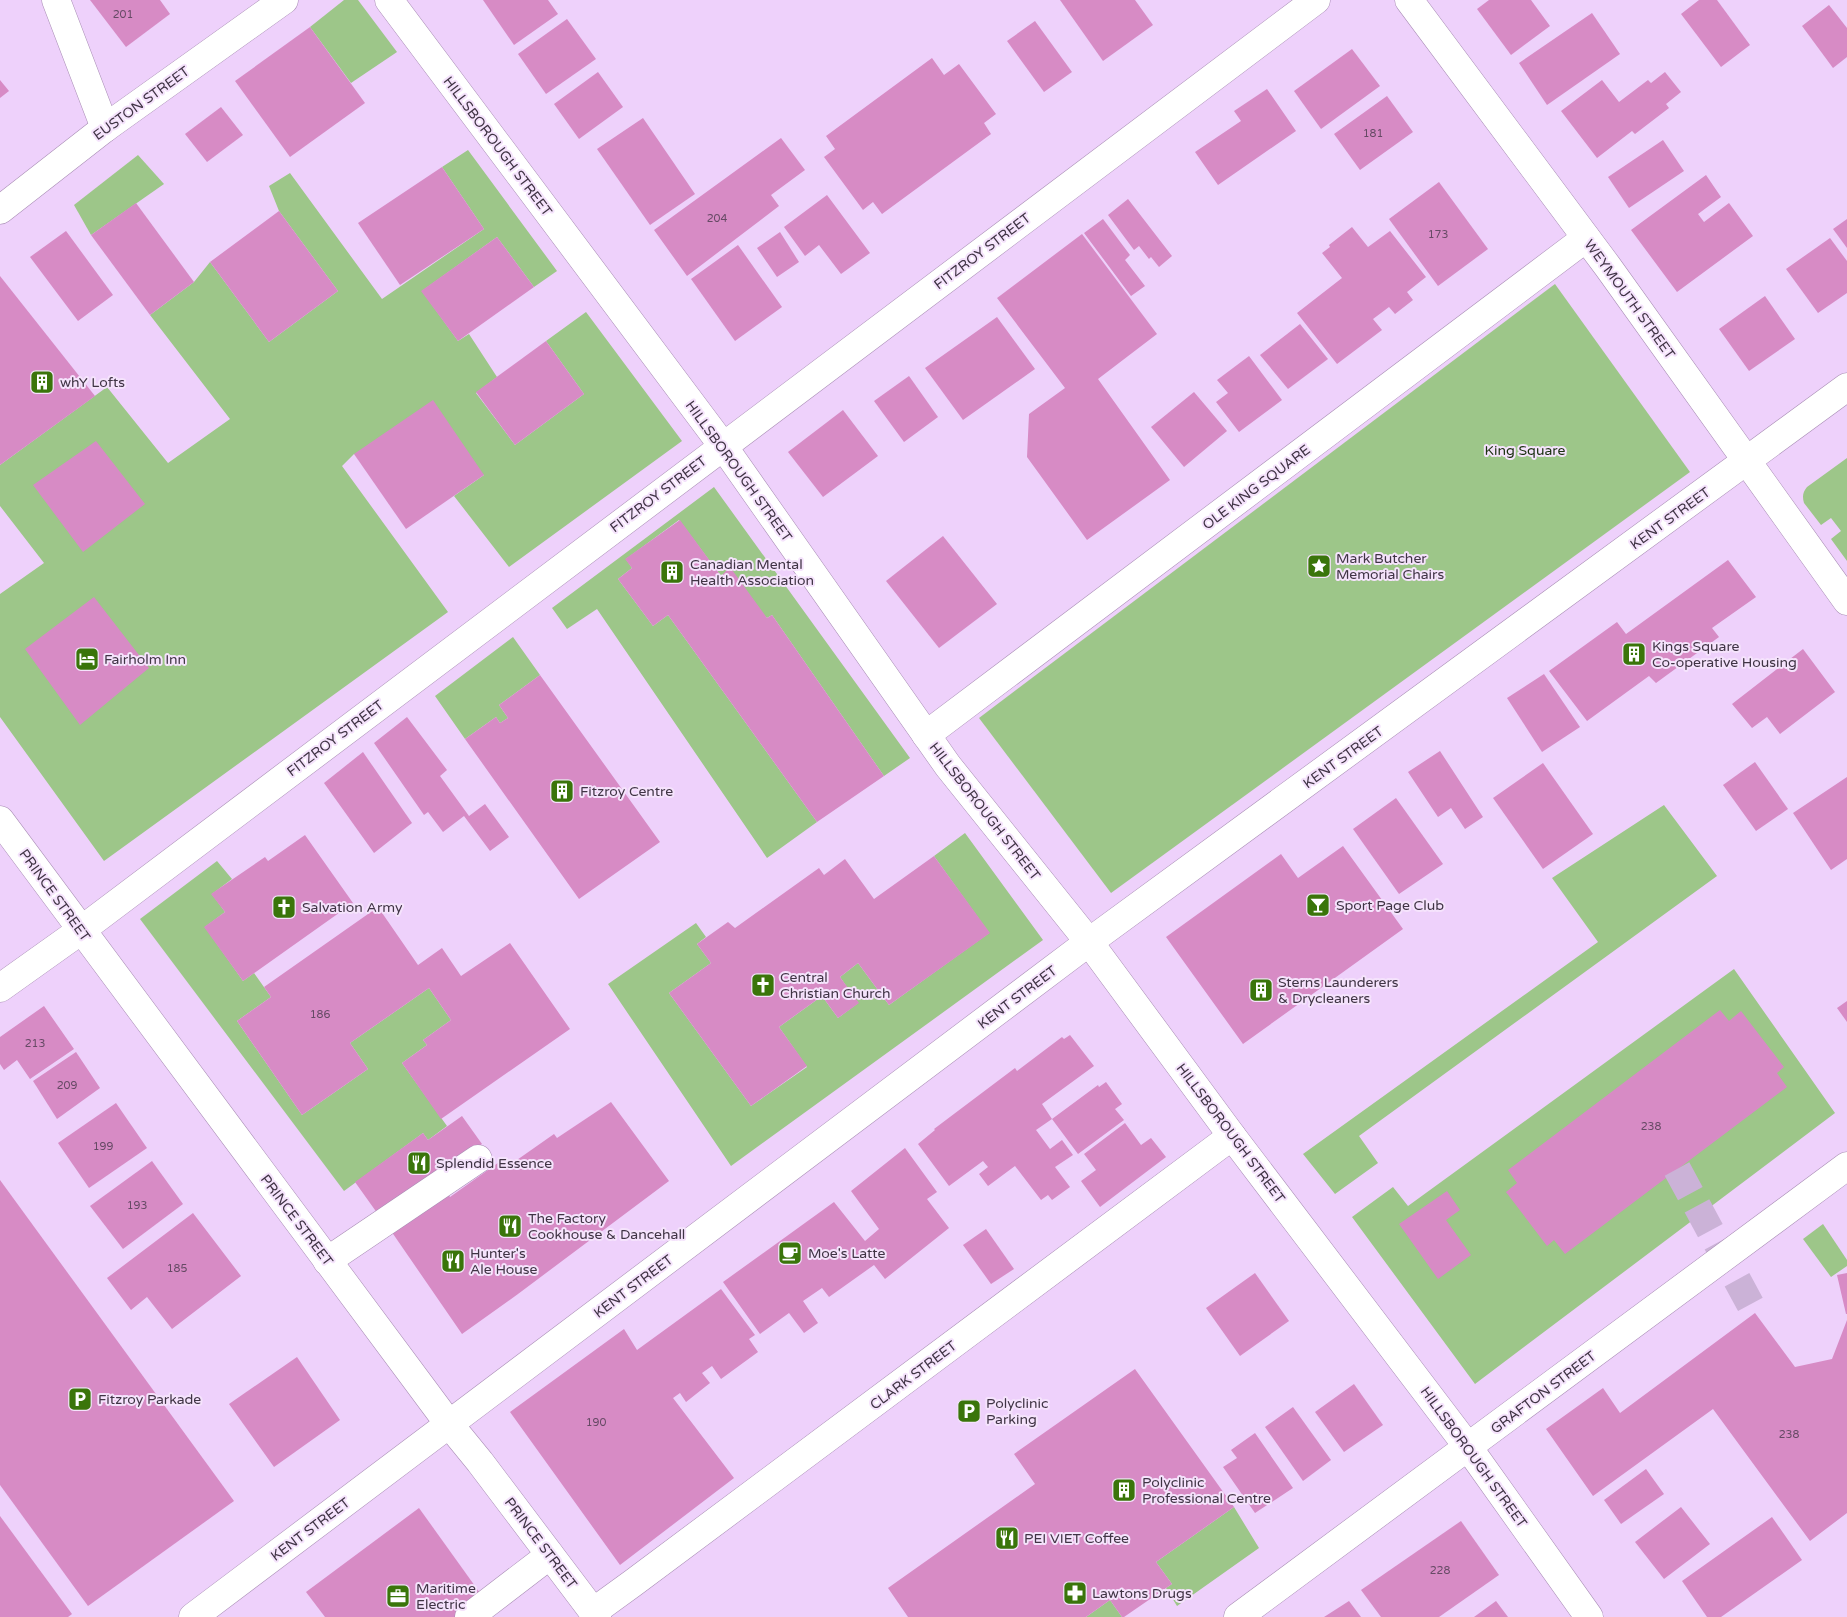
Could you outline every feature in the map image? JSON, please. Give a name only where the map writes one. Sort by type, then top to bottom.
[{"type":"street","points":[[56,0],[105,128]]},
{"type":"street","name":"EUSTON STREET","points":[[0,210],[105,128],[284,0]]},
{"type":"street","name":"HILLSBOROUGH STREET","points":[[389,0],[723,446],[948,766],[1089,942],[1232,1136],[1468,1447],[1589,1617]]},
{"type":"street","name":"FITZROY STREET","points":[[0,988],[80,930],[1316,0]]},
{"type":"street","name":"WEYMOUTH STREET","points":[[1409,0],[1608,267],[1847,600]]},
{"type":"street","name":"OLE KING SQUARE","points":[[926,735],[1586,238]]},
{"type":"street","name":"KENT STREET","points":[[193,1617],[1089,942],[1847,387]]},
{"type":"street","name":"PRINCE STREET","points":[[0,820],[449,1424],[595,1614]]},
{"type":"street","name":"CLARK STREET","points":[[595,1614],[1232,1136]]},
{"type":"street","points":[[328,1261],[478,1159]]},
{"type":"street","name":"GRAFTON STREET","points":[[1238,1617],[1847,1166]]},
{"type":"street","points":[[469,1617],[550,1555]]},
{"type":"green space","points":[[344,0],[358,0],[397,52],[351,83],[310,27]]},
{"type":"green space","points":[[468,150],[557,271],[534,287],[497,237],[422,291],[458,341],[469,334],[497,377],[476,393],[515,445],[584,394],[546,341],[586,312],[682,441],[509,567],[454,496],[484,475],[354,454],[342,466],[448,612],[104,861],[0,717],[0,594],[44,563],[0,506],[0,465],[107,387],[168,463],[230,419],[150,315],[194,282],[210,262],[269,342],[338,291],[279,211],[269,186],[290,173],[382,299],[484,229],[442,167]]},
{"type":"green space","points":[[138,155],[164,184],[91,235],[74,205]]},
{"type":"green space","name":"King Square","points":[[1555,284],[1690,472],[1111,893],[979,718]]},
{"type":"green space","points":[[1847,458],[1847,561],[1831,539],[1841,531],[1831,518],[1821,525],[1804,503],[1803,496],[1807,487]]},
{"type":"green space","points":[[714,487],[910,758],[884,776],[772,615],[767,618],[721,576],[679,520],[626,559],[632,568],[618,579],[653,626],[668,615],[817,822],[767,858],[597,609],[567,629],[552,608]]},
{"type":"green space","points":[[513,637],[540,675],[499,705],[508,718],[500,723],[496,717],[465,739],[435,696]]},
{"type":"green space","points":[[1664,805],[1717,876],[1359,1136],[1378,1163],[1335,1194],[1303,1154],[1598,942],[1552,878]]},
{"type":"green space","points":[[965,833],[1043,940],[731,1166],[608,984],[696,923],[706,937],[697,944],[711,963],[669,993],[751,1106],[807,1067],[779,1027],[822,996],[838,1018],[858,1003],[840,977],[858,963],[889,1005],[989,933],[934,856]]},
{"type":"green space","points":[[217,861],[232,879],[212,894],[225,912],[205,927],[243,981],[254,973],[271,997],[237,1021],[302,1115],[368,1069],[350,1043],[429,988],[451,1020],[423,1040],[427,1045],[402,1063],[447,1126],[428,1140],[423,1133],[344,1191],[140,919]]},
{"type":"green space","points":[[1734,969],[1835,1113],[1475,1384],[1352,1217],[1393,1187],[1408,1206]]},
{"type":"green space","points":[[1823,1224],[1847,1260],[1847,1266],[1831,1277],[1803,1239]]},
{"type":"green space","points":[[1234,1507],[1259,1548],[1177,1606],[1166,1588],[1172,1584],[1156,1562]]},
{"type":"green space","points":[[1110,1600],[1122,1617],[1086,1617]]},
{"type":"building","points":[[90,0],[160,0],[170,14],[126,47]]},
{"type":"building","points":[[483,0],[548,0],[558,14],[514,45]]},
{"type":"building","points":[[1060,0],[1135,0],[1153,25],[1103,61]]},
{"type":"building","points":[[1489,0],[1531,0],[1550,26],[1511,55],[1477,9]]},
{"type":"building","points":[[1699,0],[1717,0],[1750,45],[1721,67],[1681,14]]},
{"type":"building","points":[[1829,5],[1847,28],[1847,57],[1833,68],[1802,26]]},
{"type":"building","points":[[1592,13],[1620,54],[1547,105],[1519,63]]},
{"type":"building","points":[[567,19],[596,59],[546,94],[518,54]]},
{"type":"building","points":[[1035,21],[1072,72],[1044,92],[1007,41]]},
{"type":"building","points":[[310,27],[365,103],[290,157],[235,81]]},
{"type":"building","points":[[1352,49],[1380,86],[1321,129],[1294,91]]},
{"type":"building","points":[[932,58],[944,75],[959,64],[996,114],[984,123],[991,134],[882,214],[873,202],[863,210],[824,157],[835,149],[826,136]]},
{"type":"building","points":[[598,72],[623,107],[579,139],[554,104]]},
{"type":"building","points":[[1665,72],[1681,92],[1666,104],[1669,108],[1635,134],[1632,131],[1597,158],[1561,111],[1602,80],[1619,102],[1648,80],[1651,83]]},
{"type":"building","points":[[0,80],[9,91],[0,98]]},
{"type":"building","points":[[1267,89],[1296,131],[1218,185],[1195,152],[1241,121],[1234,111]]},
{"type":"building","points":[[1387,96],[1413,132],[1360,170],[1334,134]]},
{"type":"building","points":[[221,107],[243,135],[207,162],[185,134]]},
{"type":"building","points":[[643,118],[695,194],[650,225],[597,149]]},
{"type":"building","points":[[781,138],[805,170],[771,195],[779,206],[687,276],[654,230]]},
{"type":"building","points":[[1663,140],[1684,171],[1629,208],[1608,177]]},
{"type":"building","points":[[442,167],[484,229],[400,285],[358,223]]},
{"type":"building","points":[[1706,175],[1721,197],[1698,214],[1704,222],[1729,203],[1753,236],[1677,292],[1631,230]]},
{"type":"building","points":[[1439,182],[1488,249],[1438,286],[1389,219]]},
{"type":"building","points":[[827,195],[870,253],[841,274],[819,245],[805,256],[784,227]]},
{"type":"building","points":[[1128,199],[1172,256],[1159,267],[1151,257],[1149,259],[1139,246],[1134,250],[1108,215]]},
{"type":"building","points":[[136,203],[194,282],[150,315],[91,235]]},
{"type":"building","points":[[279,211],[338,291],[269,342],[210,262]]},
{"type":"building","points":[[1103,219],[1130,255],[1125,260],[1145,286],[1131,296],[1084,233]]},
{"type":"building","points":[[1847,219],[1847,248],[1833,229]]},
{"type":"building","points":[[1352,227],[1368,247],[1390,231],[1426,277],[1407,292],[1413,300],[1395,314],[1389,307],[1373,319],[1382,330],[1337,364],[1297,313],[1342,278],[1322,253]]},
{"type":"building","points":[[66,231],[113,295],[78,321],[30,257]]},
{"type":"building","points":[[780,232],[799,262],[777,277],[757,248]]},
{"type":"building","points":[[1082,234],[1157,334],[1098,379],[1170,480],[1087,540],[1027,457],[1029,414],[1065,388],[997,298]]},
{"type":"building","points":[[497,237],[534,287],[458,341],[421,291]]},
{"type":"building","points":[[1830,238],[1847,261],[1847,293],[1818,313],[1786,269]]},
{"type":"building","points":[[738,245],[782,307],[735,341],[691,279]]},
{"type":"building","name":"whY Lofts","points":[[0,276],[95,396],[0,465]]},
{"type":"building","points":[[1765,296],[1795,339],[1749,371],[1719,329]]},
{"type":"building","points":[[997,317],[1035,369],[963,420],[925,368]]},
{"type":"building","points":[[1300,324],[1328,359],[1288,389],[1260,355]]},
{"type":"building","points":[[546,341],[584,394],[515,445],[476,392]]},
{"type":"building","points":[[1249,356],[1282,400],[1239,432],[1216,402],[1228,393],[1217,380]]},
{"type":"building","points":[[909,376],[938,417],[904,442],[874,401]]},
{"type":"building","points":[[1194,392],[1227,431],[1184,467],[1151,427]]},
{"type":"building","points":[[433,400],[484,475],[406,529],[354,454]]},
{"type":"building","points":[[843,410],[878,456],[823,497],[788,452]]},
{"type":"building","points":[[96,441],[145,504],[83,552],[33,485]]},
{"type":"building","points":[[680,520],[721,576],[730,567],[767,618],[772,615],[884,776],[817,822],[668,615],[653,626],[618,579],[632,568],[625,559]]},
{"type":"building","points":[[943,536],[997,604],[939,648],[886,581]]},
{"type":"building","name":"Kings Square Co-operative Housing","points":[[1728,560],[1756,597],[1712,628],[1719,637],[1656,683],[1649,676],[1587,721],[1549,671],[1617,622],[1626,634]]},
{"type":"building","name":"Fairholm Inn","points":[[94,597],[149,668],[80,725],[25,649]]},
{"type":"building","points":[[1803,649],[1835,692],[1780,734],[1767,717],[1752,728],[1732,704]]},
{"type":"building","points":[[1544,674],[1580,727],[1542,752],[1507,698]]},
{"type":"building","name":"Fitzroy Centre","points":[[540,675],[660,842],[579,899],[465,739],[496,717],[500,723],[508,718],[499,705]]},
{"type":"building","points":[[407,717],[447,770],[440,776],[469,816],[485,804],[509,837],[490,851],[464,816],[443,832],[428,812],[424,815],[374,743]]},
{"type":"building","points":[[1440,751],[1483,817],[1465,829],[1451,808],[1438,817],[1408,772]]},
{"type":"building","points":[[363,752],[412,823],[374,853],[324,783]]},
{"type":"building","points":[[1755,762],[1788,809],[1756,831],[1723,785]]},
{"type":"building","points":[[1543,763],[1593,834],[1543,869],[1493,798]]},
{"type":"building","points":[[1847,777],[1847,859],[1831,870],[1793,813]]},
{"type":"building","points":[[1396,798],[1443,864],[1399,894],[1353,829]]},
{"type":"building","name":"Salvation Army","points":[[305,835],[353,903],[243,981],[204,927],[225,912],[211,894],[265,857],[268,861]]},
{"type":"building","name":"Sterns Launderers & Drycleaners","points":[[1343,846],[1403,929],[1243,1044],[1166,937],[1281,854],[1298,878]]},
{"type":"building","name":"Central Christian Church","points":[[934,856],[990,933],[889,1005],[858,963],[840,977],[859,1003],[838,1018],[822,996],[779,1027],[807,1066],[751,1106],[669,993],[711,963],[697,944],[728,922],[735,928],[819,868],[824,875],[845,859],[874,899]]},
{"type":"building","points":[[378,907],[418,965],[442,948],[461,976],[510,943],[570,1029],[441,1119],[402,1063],[427,1045],[423,1040],[451,1020],[429,988],[350,1043],[368,1069],[302,1115],[237,1021],[271,997],[264,987]]},
{"type":"building","points":[[1847,1001],[1847,1022],[1837,1008]]},
{"type":"building","points":[[44,1006],[74,1049],[30,1079],[17,1060],[4,1070],[0,1064],[0,1037]]},
{"type":"building","points":[[1720,1010],[1729,1021],[1741,1011],[1784,1067],[1777,1073],[1787,1087],[1565,1254],[1554,1240],[1547,1246],[1506,1192],[1517,1183],[1508,1170]]},
{"type":"building","points":[[1070,1035],[1094,1066],[1042,1104],[1052,1119],[1036,1130],[1050,1149],[1062,1140],[1073,1155],[1055,1167],[1070,1187],[1052,1200],[1048,1195],[1041,1200],[1015,1166],[988,1186],[979,1174],[988,1167],[983,1161],[949,1186],[918,1144],[934,1129],[1015,1068],[1017,1071],[1062,1037],[1064,1039]]},
{"type":"building","points":[[76,1052],[100,1088],[57,1119],[33,1081]]},
{"type":"building","points":[[1106,1082],[1122,1104],[1115,1109],[1124,1120],[1078,1154],[1052,1119],[1098,1085],[1099,1087]]},
{"type":"building","points":[[611,1102],[669,1181],[462,1334],[389,1228],[445,1189],[450,1197],[502,1160],[507,1167],[554,1134],[557,1138]]},
{"type":"building","points":[[116,1103],[147,1148],[89,1188],[58,1143]]},
{"type":"building","name":"Splendid Essence","points":[[462,1116],[482,1144],[380,1217],[355,1182],[423,1133],[428,1140]]},
{"type":"building","points":[[1125,1123],[1141,1145],[1151,1138],[1166,1157],[1100,1207],[1081,1181],[1096,1170],[1084,1154]]},
{"type":"building","points":[[905,1148],[937,1192],[927,1199],[949,1228],[885,1279],[874,1265],[829,1297],[822,1288],[803,1301],[818,1323],[804,1333],[789,1313],[760,1334],[723,1282],[834,1202],[865,1241],[879,1229],[851,1191]]},
{"type":"building","points":[[152,1161],[183,1204],[123,1249],[90,1206]]},
{"type":"building","name":"Fitzroy Parkade","points":[[0,1180],[234,1501],[88,1606],[0,1485]]},
{"type":"building","points":[[1447,1191],[1460,1210],[1446,1220],[1471,1255],[1438,1279],[1399,1224]]},
{"type":"building","points":[[193,1213],[241,1276],[172,1329],[147,1297],[131,1310],[107,1278]]},
{"type":"building","points":[[986,1229],[1014,1269],[991,1284],[963,1245]]},
{"type":"building","points":[[1255,1273],[1289,1321],[1240,1356],[1206,1308]]},
{"type":"building","points":[[1847,1273],[1847,1314],[1846,1314],[1837,1275]]},
{"type":"building","points":[[721,1289],[755,1335],[749,1339],[758,1352],[721,1379],[712,1366],[702,1373],[710,1383],[686,1402],[680,1393],[673,1398],[734,1478],[620,1565],[510,1412],[624,1329],[637,1350]]},
{"type":"building","points":[[1755,1313],[1795,1367],[1832,1359],[1847,1320],[1847,1513],[1810,1541],[1713,1409],[1593,1496],[1546,1429],[1603,1388],[1620,1413]]},
{"type":"building","points":[[297,1357],[340,1420],[274,1467],[229,1404]]},
{"type":"building","name":"Polyclinic Professional Centre","points":[[1135,1369],[1234,1507],[1156,1562],[1172,1584],[1124,1617],[1122,1617],[1110,1600],[1086,1617],[908,1617],[888,1588],[1035,1484],[1014,1454]]},
{"type":"building","points":[[1354,1384],[1383,1425],[1344,1452],[1315,1412]]},
{"type":"building","points":[[1293,1407],[1331,1460],[1303,1481],[1265,1427]]},
{"type":"building","points":[[1255,1433],[1293,1488],[1255,1513],[1223,1467],[1237,1458],[1231,1450]]},
{"type":"building","points":[[1646,1469],[1664,1494],[1621,1524],[1604,1500]]},
{"type":"building","points":[[1681,1507],[1710,1544],[1664,1579],[1635,1542]]},
{"type":"building","points":[[419,1508],[485,1600],[461,1617],[325,1617],[306,1592]]},
{"type":"building","points":[[0,1516],[72,1614],[68,1617],[0,1617]]},
{"type":"building","points":[[1772,1517],[1802,1560],[1721,1617],[1707,1617],[1682,1581]]},
{"type":"building","points":[[1461,1521],[1499,1575],[1439,1617],[1381,1617],[1361,1590]]},
{"type":"building","points":[[1349,1601],[1361,1617],[1324,1617]]},
{"type":"building","points":[[1496,1601],[1508,1617],[1474,1617]]},
{"type":"tunnel","points":[[1677,1169],[1755,1313]]},
{"type":"place","name":"whY Lofts","points":[[42,382]]},
{"type":"place","name":"Mark Butcher Memorial Chairs","points":[[1319,566]]},
{"type":"place","name":"Canadian Mental Health Association","points":[[672,572]]},
{"type":"place","name":"Kings Square Co-operative Housing","points":[[1634,654]]},
{"type":"place","name":"Fairholm Inn","points":[[87,659]]},
{"type":"place","name":"Fitzroy Centre","points":[[562,791]]},
{"type":"place","name":"Sport Page Club","points":[[1318,905]]},
{"type":"place","name":"Salvation Army","points":[[284,907]]},
{"type":"place","name":"Central Christian Church","points":[[763,985]]},
{"type":"place","name":"Sterns Launderers & Drycleaners","points":[[1261,990]]},
{"type":"place","name":"Splendid Essence","points":[[419,1163]]},
{"type":"place","name":"The Factory Cookhouse & Dancehall","points":[[510,1226]]},
{"type":"place","name":"Moe's Latte","points":[[790,1253]]},
{"type":"place","name":"Hunter's Ale House","points":[[453,1261]]},
{"type":"place","name":"Fitzroy Parkade","points":[[80,1399]]},
{"type":"place","name":"Polyclinic Parking","points":[[969,1411]]},
{"type":"place","name":"Polyclinic Professional Centre","points":[[1124,1490]]},
{"type":"place","name":"PEI VIET Coffee","points":[[1007,1538]]},
{"type":"place","name":"Lawtons Drugs","points":[[1075,1593]]},
{"type":"place","name":"Maritime Electric","points":[[398,1596]]}]
